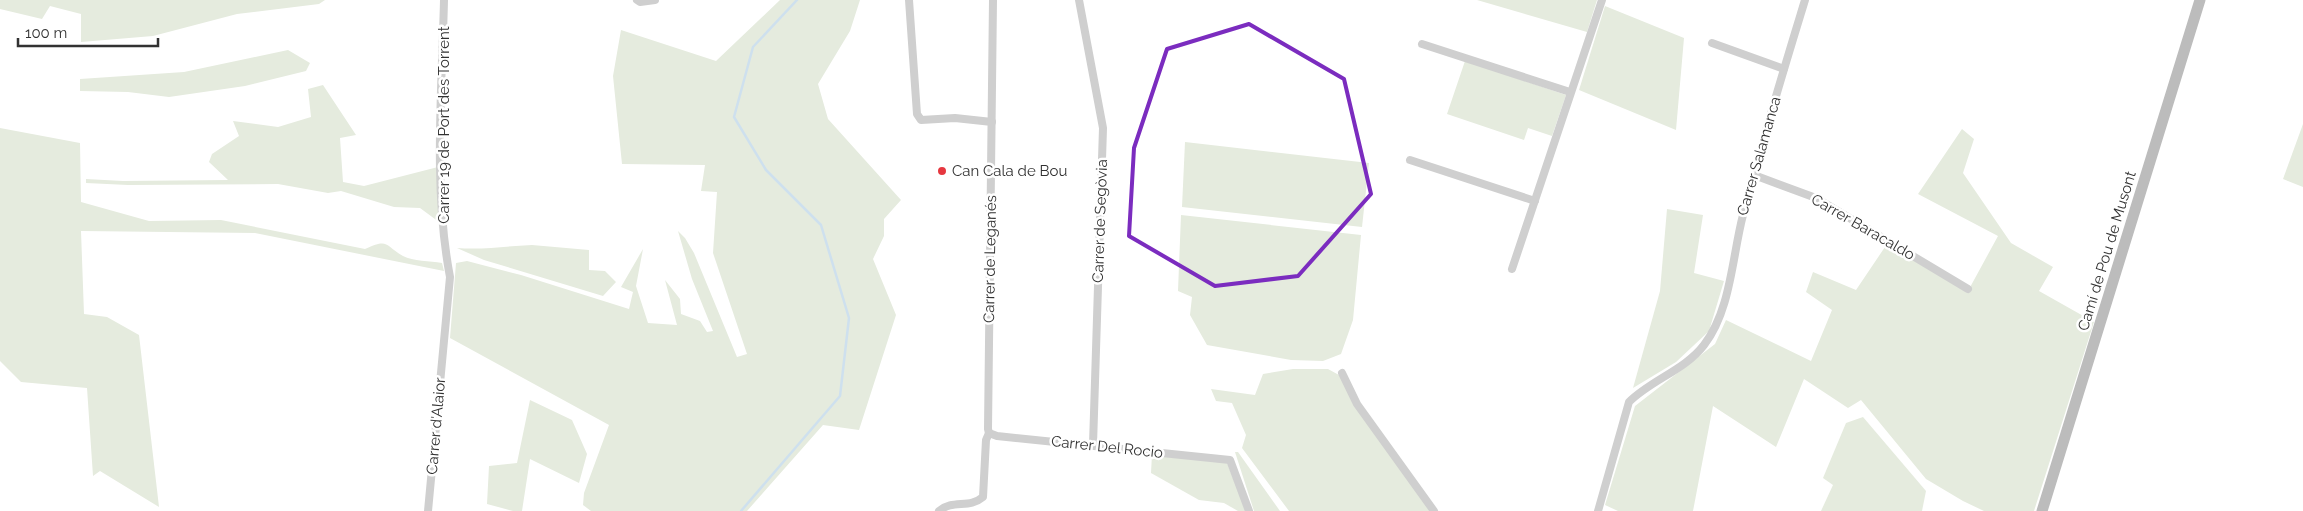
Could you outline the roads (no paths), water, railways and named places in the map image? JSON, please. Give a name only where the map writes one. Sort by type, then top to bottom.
[{"type":"street","name":"Carrer 19 de Port des Torrent","points":[[443,340],[450,277],[445,251],[441,205],[444,0]]},
{"type":"street","points":[[637,0],[640,2],[655,0]]},
{"type":"street","points":[[909,0],[916,114],[921,120],[955,118],[992,122]]},
{"type":"street","name":"Carrer de Leganés","points":[[939,511],[944,507],[954,504],[969,505],[976,503],[983,497],[988,431],[994,0]]},
{"type":"street","name":"Carrer de Segòvia","points":[[1079,0],[1103,128],[1093,445]]},
{"type":"street","points":[[1512,269],[1602,0]]},
{"type":"street","name":"Carrer Salamanca","points":[[1598,511],[1629,402],[1640,391],[1680,367],[1703,347],[1715,329],[1754,175],[1805,0]]},
{"type":"street","name":"Camí de Pou de Musont","points":[[2042,511],[2200,0]]},
{"type":"street","points":[[1712,43],[1784,69]]},
{"type":"street","points":[[1422,44],[1570,92]]},
{"type":"street","points":[[1410,160],[1535,201]]},
{"type":"street","name":"Carrer Baracaldo","points":[[1754,175],[1816,198],[1968,289]]},
{"type":"street","name":"Carrer d'Alaior","points":[[428,511],[443,340]]},
{"type":"street","points":[[1342,373],[1357,404],[1434,511]]},
{"type":"street","name":"Carrer Del Rocio","points":[[988,431],[997,436],[1230,460],[1249,511]]},
{"type":"waterway","points":[[741,511],[840,396],[849,318],[821,225],[766,170],[734,117],[753,47],[797,0]]},
{"type":"place","name":"Can Cala de Bou","points":[[942,171]]}]
